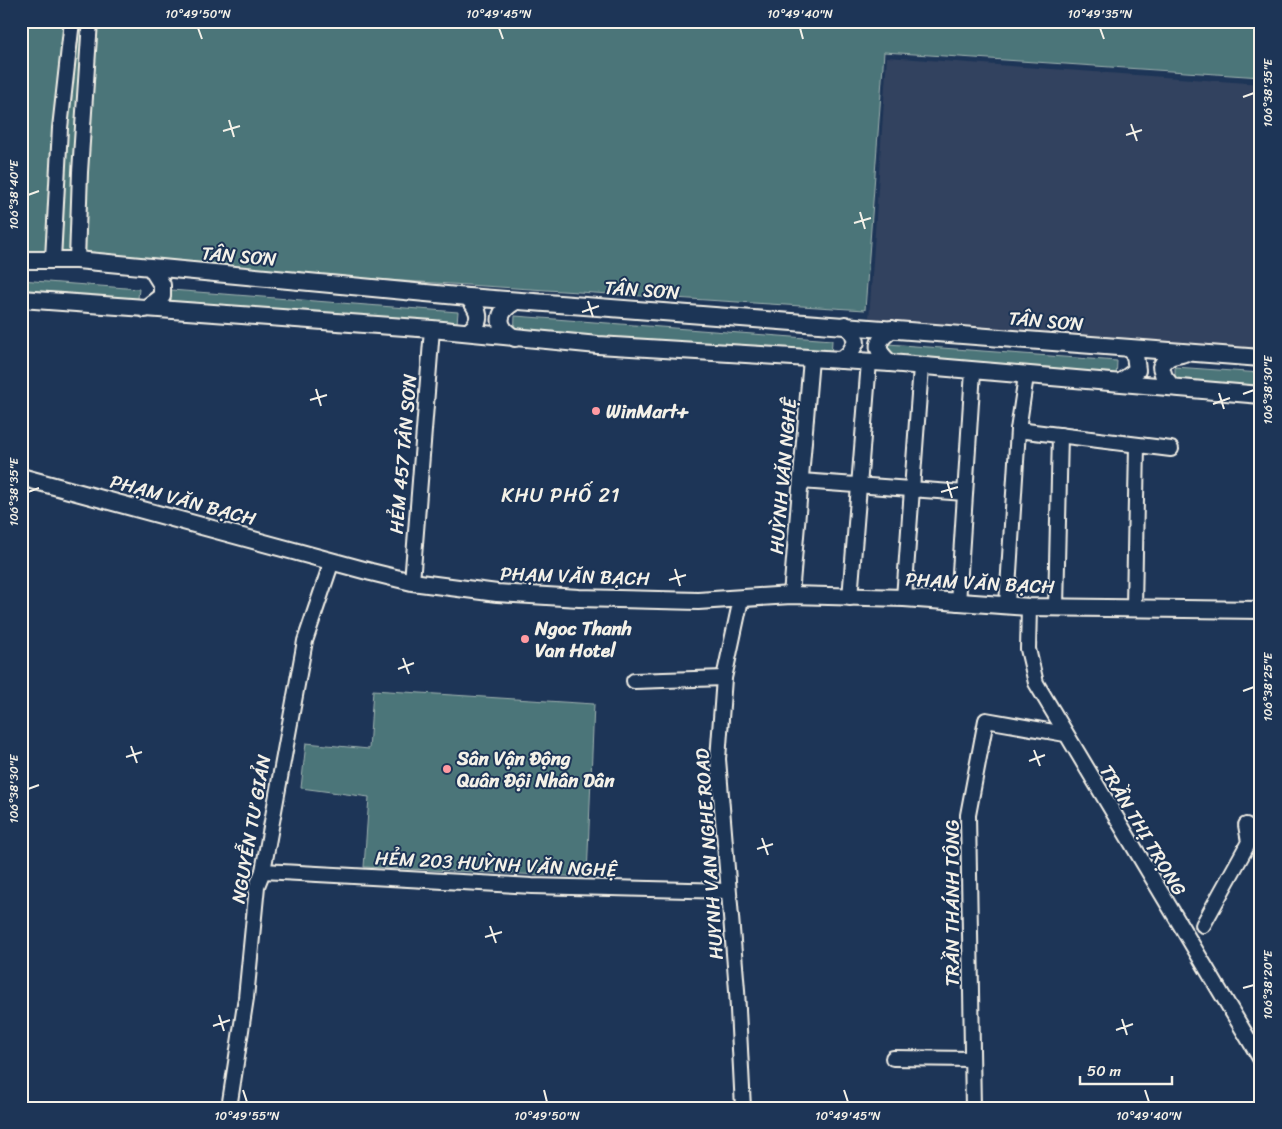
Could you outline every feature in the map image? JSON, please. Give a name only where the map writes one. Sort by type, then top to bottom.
[{"type":"street","points":[[54,259],[58,170],[72,21]]},
{"type":"street","points":[[77,260],[80,172],[90,21]]},
{"type":"street","points":[[58,170],[80,172]]},
{"type":"street","name":"TÂN SƠN","points":[[21,260],[77,260],[152,269],[516,301],[1261,358]]},
{"type":"street","points":[[145,309],[162,296],[162,284],[152,269]]},
{"type":"street","points":[[468,297],[478,309],[479,320],[476,327],[468,332]]},
{"type":"street","points":[[21,299],[432,329],[516,338],[890,363],[1026,376],[1261,394]]},
{"type":"street","points":[[516,301],[506,307],[500,318],[502,327],[516,338]]},
{"type":"street","points":[[842,360],[850,353],[856,342],[853,332],[844,325]]},
{"type":"street","name":"HẺM 457 TÂN SƠN","points":[[412,582],[432,329]]},
{"type":"street","points":[[890,363],[881,354],[878,346],[881,337],[892,329]]},
{"type":"street","points":[[1121,382],[1137,370],[1135,355],[1128,348]]},
{"type":"street","points":[[1172,387],[1164,377],[1161,367],[1170,356],[1184,353]]},
{"type":"street","name":"HUỲNH VĂN NGHỆ","points":[[791,595],[811,359]]},
{"type":"street","points":[[850,598],[869,362]]},
{"type":"street","points":[[904,598],[921,367]]},
{"type":"street","points":[[958,603],[973,371]]},
{"type":"street","points":[[1006,604],[1018,430],[1026,376]]},
{"type":"street","points":[[1018,430],[1171,449]]},
{"type":"street","points":[[1056,607],[1060,435]]},
{"type":"street","points":[[1134,607],[1137,445]]},
{"type":"street","name":"PHẠM VĂN BẠCH","points":[[21,477],[412,582],[497,593],[579,598],[698,601],[791,595],[904,598],[1029,607],[1261,610]]},
{"type":"street","points":[[801,480],[965,493]]},
{"type":"street","name":"NGUYỄN TƯ GIẢN","points":[[229,1108],[246,998],[258,886],[263,871],[304,641],[332,561]]},
{"type":"street","name":"HUYNH VAN NGHE ROAD","points":[[741,599],[724,678],[718,760],[737,990],[743,1108]]},
{"type":"street","name":"TRẦN THỊ TRỌNG","points":[[1029,607],[1028,649],[1036,683],[1261,1060]]},
{"type":"street","points":[[634,681],[724,678]]},
{"type":"street","name":"TRẦN THÁNH TÔNG","points":[[972,1108],[968,815],[986,720],[1065,734]]},
{"type":"street","points":[[1203,925],[1249,842],[1246,825]]},
{"type":"street","name":"HẺM 203 HUỲNH VĂN NGHỆ","points":[[263,871],[532,886],[728,891]]},
{"type":"street","points":[[893,1058],[972,1059]]},
{"type":"shaded area","points":[[887,57],[1261,84],[1261,349],[869,320]]},
{"type":"green space","points":[[21,21],[1261,21],[1261,77],[884,52],[865,310],[21,257]]},
{"type":"green space","points":[[21,280],[139,289],[137,308],[21,298]]},
{"type":"green space","points":[[171,290],[458,312],[456,335],[170,312]]},
{"type":"green space","points":[[515,316],[832,340],[831,360],[514,339]]},
{"type":"green space","points":[[888,344],[1117,361],[1116,382],[887,364]]},
{"type":"green space","points":[[1175,367],[1261,373],[1261,394],[1175,388]]},
{"type":"green space","name":"Sân Vận Động Quân Đội Nhân Dân","points":[[373,690],[594,704],[587,877],[364,867],[369,797],[301,788],[306,743],[369,749]]},
{"type":"place","name":"WinMart+","points":[[596,411]]},
{"type":"place","name":"Ngoc Thanh Van Hotel","points":[[525,639]]},
{"type":"place","name":"Sân Vận Động Quân Đội Nhân Dân","points":[[447,769]]},
{"type":"district","name":"KHU PHỐ 21","points":[[561,495]]}]
